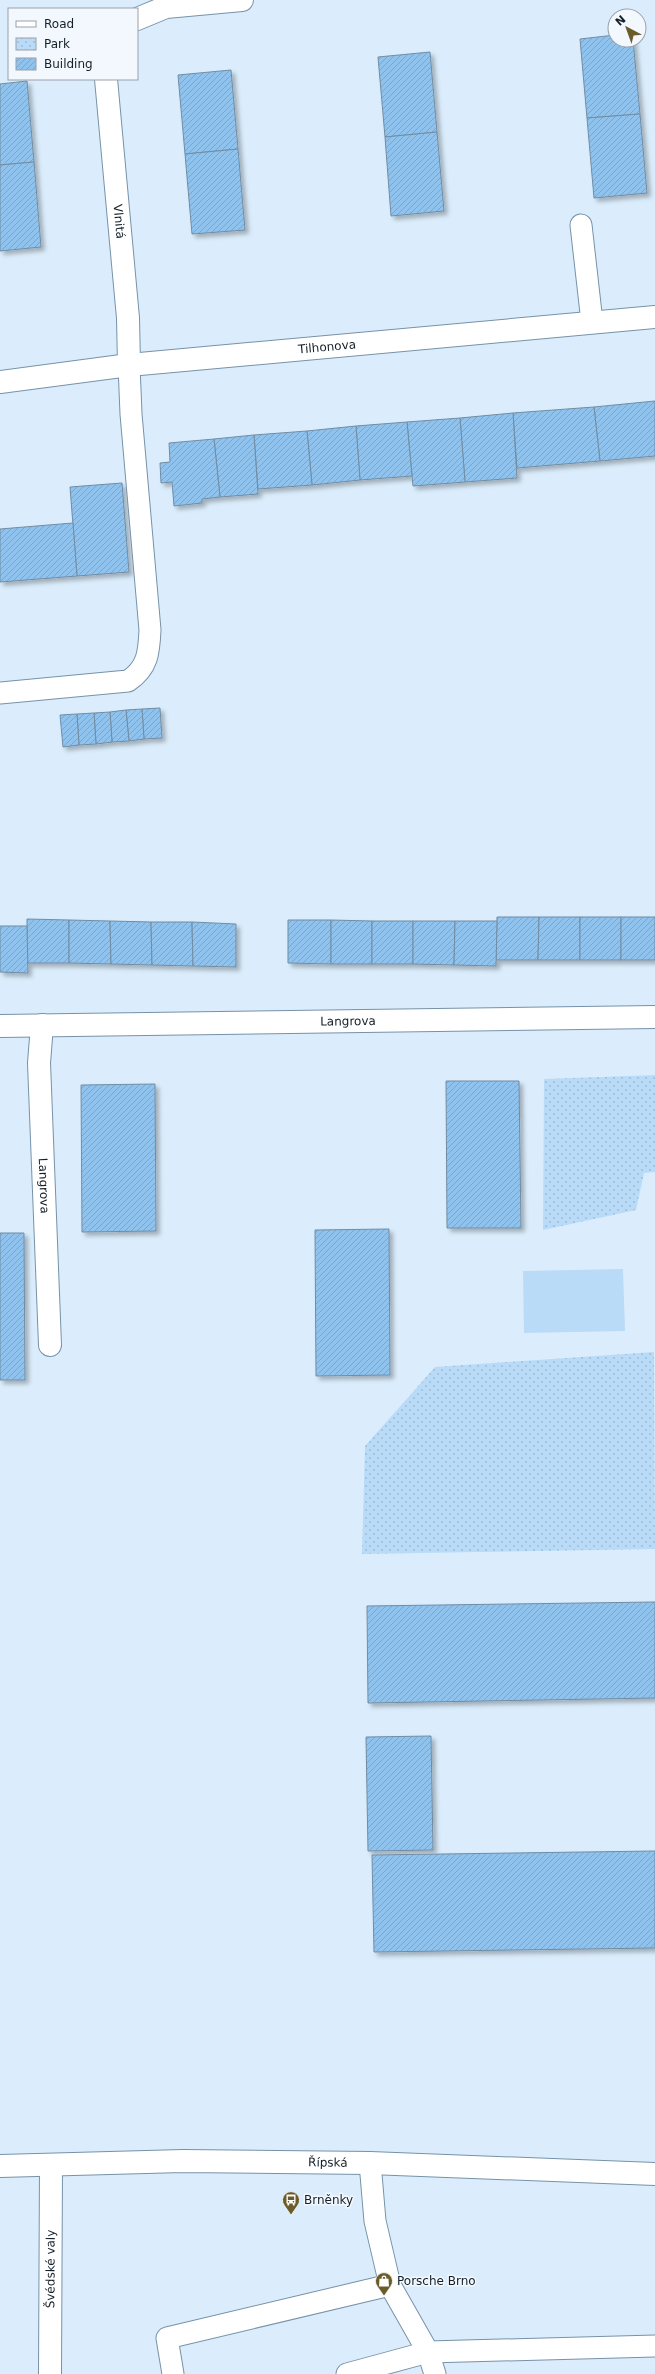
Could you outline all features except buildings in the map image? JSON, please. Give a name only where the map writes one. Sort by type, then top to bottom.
[{"type":"street","points":[[138,19],[166,7],[242,0]]},
{"type":"street","name":"Vlnitá","points":[[106,80],[128,318],[129,365]]},
{"type":"street","name":"Tilhonova","points":[[0,382],[129,365],[655,317]]},
{"type":"street","name":"Langrova","points":[[0,1026],[655,1017]]},
{"type":"street","name":"Langrova","points":[[42,1026],[39,1062],[50,1345]]},
{"type":"street","name":"Řípská","points":[[0,2166],[183,2161],[370,2162],[655,2174]]},
{"type":"street","name":"Švédské valy","points":[[50,2374],[51,2165]]},
{"type":"lane","points":[[581,225],[592,322]]},
{"type":"lane","points":[[0,693],[128,681],[137,675],[148,657],[150,630],[131,414],[129,365]]},
{"type":"lane","points":[[370,2162],[375,2221],[390,2285],[428,2352],[435,2374]]},
{"type":"lane","points":[[174,2374],[167,2338],[390,2285]]},
{"type":"lane","points":[[347,2374],[428,2352],[655,2346]]},
{"type":"green space","points":[[655,1075],[655,1172],[644,1173],[636,1210],[543,1230],[544,1079]]},
{"type":"green space","points":[[623,1269],[625,1331],[524,1333],[523,1271]]},
{"type":"green space","points":[[654,1352],[655,1549],[362,1554],[365,1446],[435,1367]]},
{"type":"place","name":"Brněnky","points":[[291,2215]]},
{"type":"place","name":"Porsche Brno","points":[[384,2296]]}]
